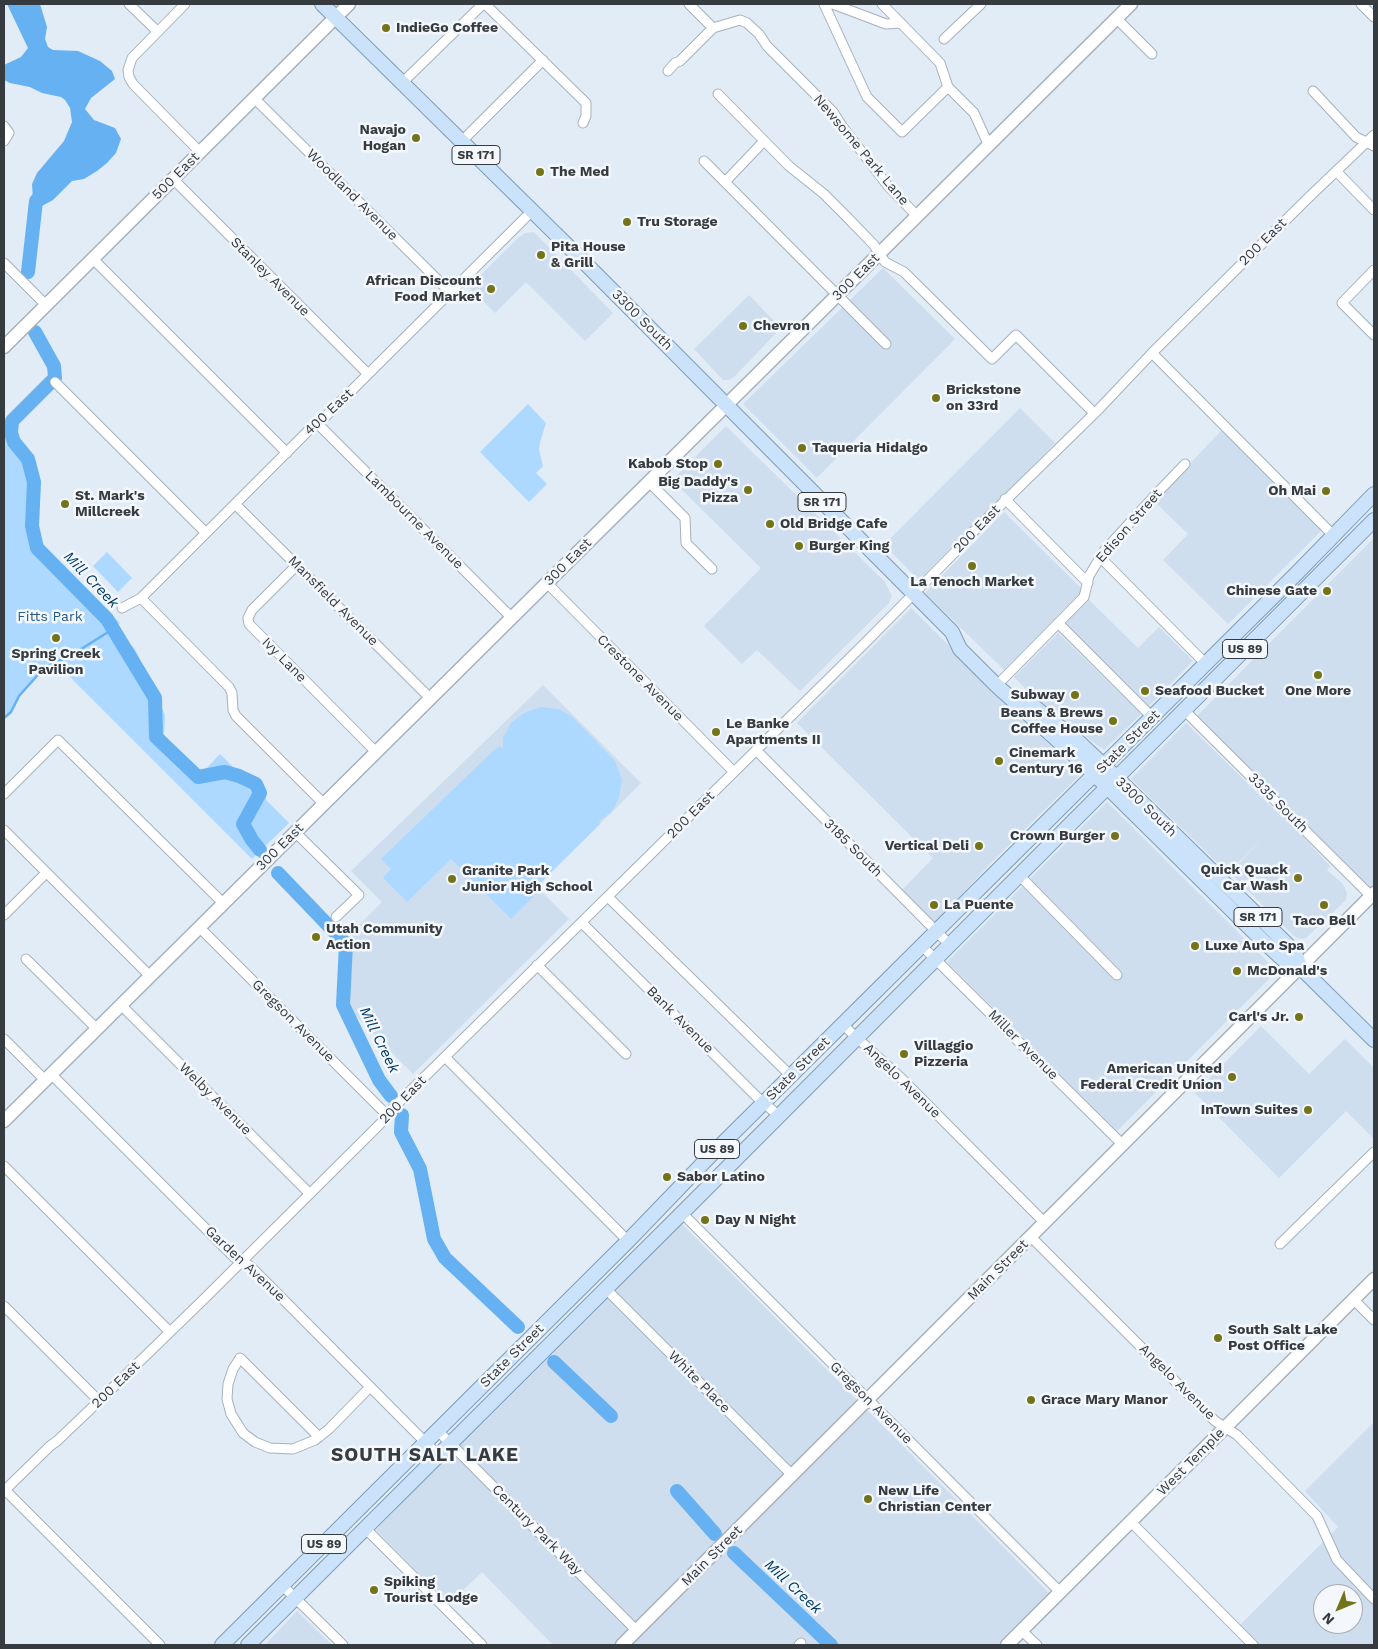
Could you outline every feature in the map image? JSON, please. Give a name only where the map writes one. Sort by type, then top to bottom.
[{"type":"main road","name":"3300 South","points":[[322,4],[403,82],[691,369],[952,632],[960,649],[1070,750],[1100,770]]},
{"type":"main road","name":"State Street","points":[[222,1645],[628,1241],[706,1160],[1100,770],[1374,494]]},
{"type":"main road","name":"State Street","points":[[248,1645],[1374,520]]},
{"type":"main road","name":"3300 South","points":[[956,640],[964,644],[1002,680],[1081,744],[1100,770],[1112,782],[1295,952],[1300,967],[1374,1040]]},
{"type":"main road","points":[[682,1213],[678,1207],[679,1202],[707,1175],[706,1160]]},
{"type":"street","points":[[129,4],[158,32]]},
{"type":"street","points":[[186,4],[132,58],[128,70],[133,84],[200,152]]},
{"type":"street","name":"500 East","points":[[4,347],[348,4]]},
{"type":"street","points":[[403,82],[484,4],[586,103],[586,116],[583,123]]},
{"type":"street","points":[[668,71],[713,28],[689,4]]},
{"type":"street","points":[[901,23],[886,24],[833,4],[824,4],[867,97],[902,132],[948,87]]},
{"type":"street","points":[[882,4],[940,63],[948,87],[974,113],[989,146]]},
{"type":"street","points":[[944,40],[981,4]]},
{"type":"street","name":"300 East","points":[[4,1121],[1132,4]]},
{"type":"street","points":[[1361,4],[1374,17]]},
{"type":"street","points":[[1116,18],[1152,54]]},
{"type":"street","name":"Newsome Park Lane","points":[[713,28],[740,20],[747,23],[767,46],[833,112],[888,186],[917,216]]},
{"type":"street","points":[[462,141],[543,60]]},
{"type":"street","points":[[1313,91],[1356,137],[1372,141]]},
{"type":"street","points":[[718,94],[793,170],[824,194],[881,253],[886,262],[904,272],[992,359],[1016,335],[1094,413]]},
{"type":"street","name":"Woodland Avenue","points":[[254,98],[450,292]]},
{"type":"street","points":[[4,126],[9,133],[4,141]]},
{"type":"street","points":[[725,182],[764,141]]},
{"type":"street","name":"200 East","points":[[4,1491],[242,1262],[571,931],[582,923],[913,594],[1152,353],[1336,171],[1372,141]]},
{"type":"street","points":[[704,161],[886,344]]},
{"type":"street","points":[[1336,171],[1374,210]]},
{"type":"street","name":"Stanley Avenue","points":[[173,179],[368,374]]},
{"type":"street","name":"400 East","points":[[122,608],[141,598],[532,211]]},
{"type":"street","points":[[93,259],[287,452]]},
{"type":"street","points":[[4,263],[46,306]]},
{"type":"street","points":[[1374,270],[1342,303],[1374,335]]},
{"type":"street","points":[[1152,353],[1334,536]]},
{"type":"street","points":[[55,382],[206,533]]},
{"type":"street","name":"Lambourne Avenue","points":[[317,423],[512,618]]},
{"type":"street","name":"Edison Street","points":[[1002,680],[1084,597],[1089,576],[1100,557],[1185,464]]},
{"type":"street","points":[[649,482],[685,518],[686,543],[712,569]]},
{"type":"street","points":[[1006,499],[1088,583]]},
{"type":"street","name":"Mansfield Avenue","points":[[235,504],[430,698]]},
{"type":"street","points":[[1100,557],[1206,664]]},
{"type":"street","name":"Ivy Lane","points":[[297,565],[252,610],[248,618],[249,624],[376,752]]},
{"type":"street","name":"Crestone Avenue","points":[[547,584],[734,772]]},
{"type":"street","points":[[141,598],[229,686],[232,693],[233,710],[236,716],[324,804]]},
{"type":"street","points":[[1058,624],[1152,717]]},
{"type":"street","name":"3335 South","points":[[1184,710],[1373,894]]},
{"type":"street","points":[[4,794],[58,740],[223,903]]},
{"type":"street","name":"3185 South","points":[[756,750],[950,945]]},
{"type":"street","points":[[4,830],[150,976]]},
{"type":"street","points":[[295,832],[358,895],[336,917]]},
{"type":"street","points":[[4,915],[46,873]]},
{"type":"street","points":[[1019,875],[1118,974]]},
{"type":"street","name":"Main Street","points":[[626,1644],[636,1630],[1373,894]]},
{"type":"street","points":[[608,897],[791,1076]]},
{"type":"street","name":"Bank Avenue","points":[[582,923],[779,1116]]},
{"type":"street","name":"Gregson Avenue","points":[[199,927],[387,1115]]},
{"type":"street","name":"Miller Avenue","points":[[922,946],[1123,1145]]},
{"type":"street","points":[[26,959],[97,1029]]},
{"type":"street","points":[[538,965],[626,1054]]},
{"type":"street","name":"Welby Avenue","points":[[121,1005],[310,1194]]},
{"type":"street","name":"Angelo Avenue","points":[[843,1025],[900,1077],[1045,1223]]},
{"type":"street","name":"Garden Avenue","points":[[4,1039],[48,1077],[227,1250],[250,1266],[438,1455]]},
{"type":"street","points":[[445,1057],[628,1241]]},
{"type":"street","points":[[1280,1244],[1374,1152]]},
{"type":"street","points":[[4,1166],[170,1332]]},
{"type":"street","name":"Gregson Avenue","points":[[682,1213],[1060,1592]]},
{"type":"street","name":"Angelo Avenue","points":[[1031,1237],[1215,1421],[1237,1435],[1317,1516],[1337,1560],[1374,1599]]},
{"type":"street","name":"West Temple","points":[[1007,1645],[1374,1279]]},
{"type":"street","name":"White Place","points":[[605,1288],[792,1475]]},
{"type":"street","points":[[1354,1300],[1374,1320]]},
{"type":"street","points":[[4,1306],[99,1401]]},
{"type":"street","points":[[319,1437],[240,1358],[230,1376],[227,1399],[234,1420],[243,1433],[262,1446],[278,1449],[301,1447],[319,1437],[329,1429],[370,1387]]},
{"type":"street","name":"Century Park Way","points":[[437,1430],[636,1630]]},
{"type":"street","points":[[4,1491],[160,1645]]},
{"type":"street","points":[[1131,1522],[1253,1645]]},
{"type":"street","points":[[366,1528],[482,1645]]},
{"type":"street","points":[[282,1585],[342,1645]]},
{"type":"street","points":[[1022,1631],[1036,1645]]},
{"type":"shaded area","points":[[7,4],[40,4],[47,27],[45,39],[48,47],[53,50],[78,51],[100,61],[112,71],[115,79],[91,98],[85,109],[94,120],[115,128],[121,139],[116,153],[97,171],[84,179],[72,181],[53,200],[42,206],[33,199],[32,184],[37,173],[64,141],[72,122],[70,108],[61,97],[42,93],[30,87],[4,80],[4,65],[21,57],[28,48]]},
{"type":"shaded area","points":[[534,232],[613,313],[585,341],[526,282],[495,313],[469,287],[517,239],[525,233]]},
{"type":"shaded area","points":[[883,268],[955,339],[817,478],[743,404]]},
{"type":"shaded area","points":[[749,295],[781,328],[734,377],[729,380],[723,380],[694,349]]},
{"type":"shaded area","points":[[1020,408],[1055,443],[919,580],[884,545]]},
{"type":"shaded area","points":[[726,426],[885,582],[892,596],[889,603],[800,691],[757,650],[742,664],[704,626],[761,568],[672,480]]},
{"type":"shaded area","points":[[1223,429],[1322,530],[1228,624],[1163,560],[1188,534],[1154,501]]},
{"type":"shaded area","points":[[1004,512],[1083,590],[1004,670],[925,593]]},
{"type":"shaded area","points":[[1374,538],[1374,883],[1368,889],[1197,716]]},
{"type":"shaded area","points":[[1089,600],[1138,648],[1159,627],[1193,661],[1149,706],[1065,623]]},
{"type":"shaded area","points":[[911,608],[1080,775],[988,866],[935,923],[902,890],[933,858],[797,723]]},
{"type":"shaded area","points":[[1058,633],[1141,714],[1104,750],[1040,704],[1014,677]]},
{"type":"shaded area","name":"Granite Park Junior High School","points":[[543,685],[641,783],[537,887],[569,919],[413,1074],[349,1009],[352,932],[382,902],[351,871]]},
{"type":"shaded area","points":[[1186,723],[1282,817],[1284,816],[1330,866],[1327,870],[1343,884],[1347,893],[1346,900],[1306,938],[1299,939],[1293,935],[1230,873],[1264,836],[1228,873],[1131,779]]},
{"type":"shaded area","points":[[1107,802],[1277,971],[1117,1131],[947,962]]},
{"type":"shaded area","points":[[1261,1026],[1309,1074],[1345,1039],[1374,1068],[1374,1139],[1346,1111],[1279,1178],[1195,1093]]},
{"type":"shaded area","points":[[681,1223],[1059,1603],[1017,1645],[553,1645],[482,1572],[449,1604],[376,1530],[449,1454]]},
{"type":"shaded area","points":[[1374,1422],[1374,1645],[1245,1645],[1233,1632],[1338,1527],[1305,1491]]},
{"type":"shaded area","points":[[297,1611],[331,1644],[330,1645],[265,1645]]},
{"type":"green space","points":[[528,404],[546,423],[539,450],[543,466],[536,473],[547,484],[529,502],[480,452]]},
{"type":"green space","name":"Fitts Park","points":[[10,422],[10,428],[17,441],[31,459],[37,482],[39,540],[44,548],[120,623],[115,628],[135,649],[151,683],[158,691],[155,694],[165,715],[164,736],[197,770],[205,770],[220,754],[239,773],[261,784],[266,792],[266,800],[289,823],[252,859],[66,673],[68,665],[63,660],[45,667],[19,696],[11,712],[4,718],[4,428]]},
{"type":"green space","points":[[107,552],[132,578],[118,592],[93,566]]},
{"type":"green space","points":[[541,707],[559,709],[571,716],[615,761],[622,780],[619,797],[614,808],[599,821],[600,824],[537,886],[540,890],[511,919],[451,859],[407,902],[383,878],[391,869],[381,859],[492,752],[500,746],[503,749],[503,738],[511,723],[524,713]]},
{"type":"waterway","name":"Mill Creek","points":[[28,272],[36,201],[48,187]]},
{"type":"waterway","name":"Mill Creek","points":[[35,332],[54,366],[55,378],[12,421],[11,433],[14,442],[28,459],[34,482],[32,526],[37,548],[107,619],[155,698],[156,737],[198,777],[225,772],[256,784],[260,793],[243,824],[260,850]]},
{"type":"waterway","points":[[4,718],[11,712],[19,696],[45,667],[70,656],[113,629]]},
{"type":"waterway","name":"Mill Creek","points":[[278,873],[346,944],[343,1005],[379,1080],[391,1096]]},
{"type":"waterway","name":"Mill Creek","points":[[402,1115],[401,1132],[420,1169],[434,1239],[445,1258],[518,1327]]},
{"type":"waterway","name":"Mill Creek","points":[[554,1362],[611,1416]]},
{"type":"waterway","name":"Mill Creek","points":[[677,1491],[715,1534]]},
{"type":"waterway","name":"Mill Creek","points":[[734,1553],[831,1645]]},
{"type":"place","name":"IndieGo Coffee","points":[[386,28]]},
{"type":"place","name":"Navajo Hogan","points":[[416,138]]},
{"type":"place","name":"The Med","points":[[540,172]]},
{"type":"place","name":"Tru Storage","points":[[627,222]]},
{"type":"place","name":"Pita House & Grill","points":[[541,255]]},
{"type":"place","name":"African Discount Food Market","points":[[491,289]]},
{"type":"place","name":"Chevron","points":[[743,326]]},
{"type":"place","name":"Brickstone on 33rd","points":[[936,398]]},
{"type":"place","name":"Taqueria Hidalgo","points":[[802,448]]},
{"type":"place","name":"Kabob Stop","points":[[718,464]]},
{"type":"place","name":"Big Daddy's Pizza","points":[[748,490]]},
{"type":"place","name":"Oh Mai","points":[[1326,491]]},
{"type":"place","name":"St. Mark's Millcreek","points":[[65,504]]},
{"type":"place","name":"Old Bridge Cafe","points":[[770,524]]},
{"type":"place","name":"Burger King","points":[[799,546]]},
{"type":"place","name":"La Tenoch Market","points":[[972,566]]},
{"type":"place","name":"Chinese Gate","points":[[1327,591]]},
{"type":"place","name":"Spring Creek Pavilion","points":[[56,638]]},
{"type":"place","name":"One More","points":[[1318,675]]},
{"type":"place","name":"Seafood Bucket","points":[[1145,691]]},
{"type":"place","name":"Subway","points":[[1075,695]]},
{"type":"place","name":"Beans & Brews Coffee House","points":[[1113,721]]},
{"type":"place","name":"Le Banke Apartments II","points":[[716,732]]},
{"type":"place","name":"Cinemark Century 16","points":[[999,761]]},
{"type":"place","name":"Crown Burger","points":[[1115,836]]},
{"type":"place","name":"Vertical Deli","points":[[979,846]]},
{"type":"place","name":"Quick Quack Car Wash","points":[[1298,878]]},
{"type":"place","name":"Granite Park Junior High School","points":[[452,879]]},
{"type":"place","name":"La Puente","points":[[934,905]]},
{"type":"place","name":"Taco Bell","points":[[1324,905]]},
{"type":"place","name":"Utah Community Action","points":[[316,937]]},
{"type":"place","name":"Luxe Auto Spa","points":[[1195,946]]},
{"type":"place","name":"McDonald's","points":[[1237,971]]},
{"type":"place","name":"Carl's Jr.","points":[[1299,1017]]},
{"type":"place","name":"Villaggio Pizzeria","points":[[904,1054]]},
{"type":"place","name":"American United Federal Credit Union","points":[[1232,1077]]},
{"type":"place","name":"InTown Suites","points":[[1308,1110]]},
{"type":"place","name":"Sabor Latino","points":[[667,1177]]},
{"type":"place","name":"Day N Night","points":[[705,1220]]},
{"type":"place","name":"South Salt Lake Post Office","points":[[1218,1338]]},
{"type":"place","name":"Grace Mary Manor","points":[[1031,1400]]},
{"type":"place","name":"New Life Christian Center","points":[[868,1499]]},
{"type":"place","name":"Spiking Tourist Lodge","points":[[374,1590]]},
{"type":"district","name":"SOUTH SALT LAKE","points":[[425,1455]]}]
